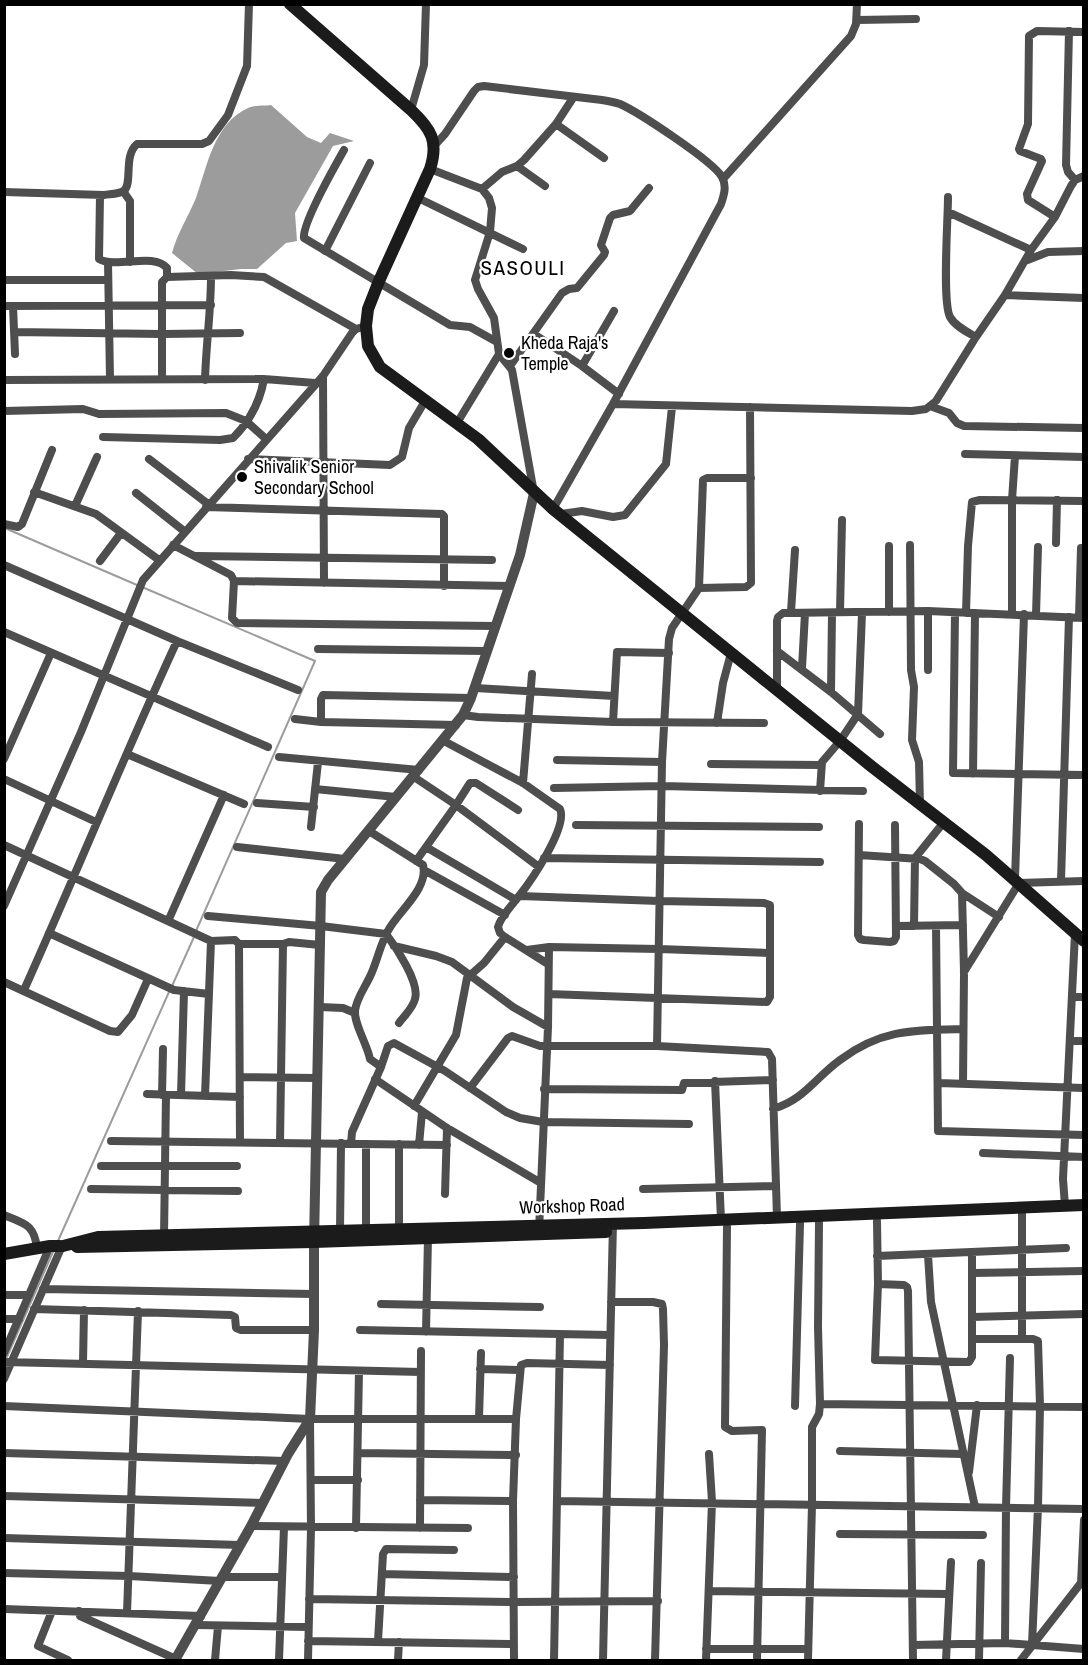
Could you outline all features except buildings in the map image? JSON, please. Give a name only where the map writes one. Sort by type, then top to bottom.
[{"type":"main road","points":[[290,4],[411,110],[428,129],[434,146],[430,169],[416,196],[361,327],[368,346],[380,366],[457,423],[518,475],[534,493],[681,614],[1017,881],[1079,937]]},
{"type":"main road","name":"Workshop Road","points":[[4,1254],[98,1237],[428,1238],[613,1227],[877,1221],[1022,1212],[1083,1205]]},
{"type":"main road","name":"Workshop Road","points":[[724,1223],[777,1217],[1022,1212],[1083,1214]]},
{"type":"main road","name":"Workshop Road","points":[[54,1246],[98,1248],[314,1237],[340,1231],[366,1230],[539,1230]]},
{"type":"street","points":[[4,192],[100,195],[123,191],[126,186],[133,146],[142,143],[205,143],[209,141],[232,106],[248,61],[249,4]]},
{"type":"street","points":[[411,110],[424,65],[426,4]]},
{"type":"street","points":[[723,179],[851,36],[857,20],[857,4]]},
{"type":"street","points":[[857,20],[916,19]]},
{"type":"street","points":[[1054,217],[1028,200],[1027,194],[1042,161],[1036,156],[1020,152],[1019,147],[1026,135],[1028,124],[1029,36],[1037,31],[1083,32]]},
{"type":"street","points":[[613,404],[912,411],[930,406],[936,401],[1079,178],[1068,172],[1066,165],[1069,32]]},
{"type":"street","points":[[434,146],[478,87],[602,100],[621,105],[686,146],[718,172],[723,179],[725,193],[721,204],[557,512],[582,511],[613,517],[625,515],[666,464],[672,407]]},
{"type":"street","points":[[482,189],[502,172],[517,165],[556,124],[573,98]]},
{"type":"street","points":[[556,124],[604,158]]},
{"type":"street","points":[[344,150],[303,234],[306,239],[450,325],[470,327],[497,342]]},
{"type":"street","points":[[326,250],[370,163]]},
{"type":"street","points":[[517,165],[545,186]]},
{"type":"street","points":[[308,1660],[311,1528],[310,1419],[314,1330],[321,892],[324,885],[463,714],[473,693],[520,555],[534,493],[510,366],[499,354],[494,318],[478,290],[476,280],[490,232],[491,203],[482,189],[430,169]]},
{"type":"street","points":[[510,366],[562,293],[568,289],[577,288],[604,255],[605,252],[601,245],[609,218],[630,211],[649,188]]},
{"type":"street","points":[[123,191],[130,201],[130,262]]},
{"type":"street","points":[[100,195],[98,257],[101,261],[162,263],[167,268],[167,277]]},
{"type":"street","points":[[416,196],[523,249]]},
{"type":"street","points":[[948,197],[946,277],[948,313],[956,324],[976,337]]},
{"type":"street","points":[[948,212],[1031,250]]},
{"type":"street","points":[[1025,261],[1048,252],[1083,251]]},
{"type":"street","points":[[108,262],[110,379]]},
{"type":"street","points":[[206,380],[211,276]]},
{"type":"street","points":[[4,906],[104,676],[140,586],[159,560],[322,376],[361,327],[264,277],[167,277],[162,282],[162,379]]},
{"type":"street","points":[[4,280],[108,280]]},
{"type":"street","points":[[1005,295],[1083,298]]},
{"type":"street","points":[[15,354],[9,306],[211,305]]},
{"type":"street","points":[[582,366],[614,311]]},
{"type":"street","points":[[14,332],[240,333]]},
{"type":"street","points":[[534,334],[619,394]]},
{"type":"street","points":[[457,423],[499,354]]},
{"type":"street","points":[[322,376],[324,583]]},
{"type":"street","points":[[4,380],[264,379],[315,383]]},
{"type":"street","points":[[103,437],[225,440],[235,436],[246,421],[260,399],[264,379]]},
{"type":"street","points":[[248,459],[390,465],[402,457],[409,428],[425,401]]},
{"type":"street","points":[[930,406],[949,413],[957,423],[964,426],[1083,428]]},
{"type":"street","points":[[699,588],[738,588],[750,585],[750,407]]},
{"type":"street","points":[[4,411],[83,409],[99,414],[214,413],[233,415],[246,421],[266,439]]},
{"type":"street","points":[[4,524],[21,526],[52,450]]},
{"type":"street","points":[[965,454],[1083,458]]},
{"type":"street","points":[[1012,614],[1012,500],[1015,456]]},
{"type":"street","points":[[75,506],[96,457]]},
{"type":"street","points":[[149,459],[207,506],[442,513],[444,516],[444,586]]},
{"type":"street","points":[[657,1046],[663,723],[672,628],[699,588],[703,480],[707,478],[751,478]]},
{"type":"street","points":[[34,492],[96,514],[159,560]]},
{"type":"street","points":[[136,494],[184,531]]},
{"type":"street","points":[[973,774],[970,613],[971,505],[975,500],[1083,501]]},
{"type":"street","points":[[1056,543],[1057,500]]},
{"type":"street","points":[[831,692],[842,520]]},
{"type":"street","points":[[100,561],[121,533]]},
{"type":"street","points":[[173,545],[228,571],[234,581],[231,616],[232,620],[237,622],[496,626]]},
{"type":"street","points":[[910,545],[911,670],[914,687],[912,732],[913,746],[919,762],[920,804]]},
{"type":"street","points":[[889,546],[889,612]]},
{"type":"street","points":[[1036,615],[1038,547]]},
{"type":"street","points":[[777,690],[778,617],[780,614],[928,611],[1081,617],[1081,548]]},
{"type":"street","points":[[791,612],[795,550]]},
{"type":"street","points":[[193,556],[492,560]]},
{"type":"street","points":[[4,566],[297,690]]},
{"type":"street","points":[[234,581],[510,586]]},
{"type":"street","points":[[928,611],[928,670]]},
{"type":"street","points":[[802,668],[805,613]]},
{"type":"street","points":[[820,791],[821,765],[858,714],[862,613]]},
{"type":"street","points":[[955,613],[953,773],[1083,775]]},
{"type":"street","points":[[964,972],[999,917],[1017,881],[1024,614]]},
{"type":"street","points":[[1061,880],[1069,617]]},
{"type":"street","points":[[5,635],[268,747]]},
{"type":"street","points":[[24,990],[177,641]]},
{"type":"street","points":[[318,649],[487,651]]},
{"type":"street","points":[[777,651],[802,668],[880,734]]},
{"type":"street","points":[[613,722],[618,652],[669,653]]},
{"type":"street","points":[[4,759],[51,653]]},
{"type":"street","points":[[717,723],[723,683],[731,653]]},
{"type":"street","points":[[523,783],[532,674]]},
{"type":"street","points":[[321,722],[323,695],[531,691],[614,696]]},
{"type":"street","points":[[463,714],[474,717],[529,720],[764,723]]},
{"type":"street","points":[[295,719],[321,722],[456,725]]},
{"type":"street","points":[[442,740],[523,783],[562,812],[556,833],[539,867],[498,927],[500,933],[505,937],[548,964]]},
{"type":"street","points":[[127,754],[244,804]]},
{"type":"street","points":[[279,757],[416,773],[539,867]]},
{"type":"street","points":[[558,760],[662,762]]},
{"type":"street","points":[[311,827],[318,762]]},
{"type":"street","points":[[711,764],[821,765]]},
{"type":"street","points":[[4,779],[96,822]]},
{"type":"street","points":[[416,861],[468,785],[473,782],[518,810]]},
{"type":"street","points":[[554,788],[662,786],[863,791]]},
{"type":"street","points":[[315,789],[396,797]]},
{"type":"street","points":[[169,919],[224,795]]},
{"type":"street","points":[[257,803],[314,807]]},
{"type":"street","points":[[914,926],[915,858],[944,822]]},
{"type":"street","points":[[859,824],[858,935],[860,939],[894,940],[896,926],[895,825]]},
{"type":"street","points":[[576,825],[819,826]]},
{"type":"street","points":[[369,831],[423,865],[424,870],[422,882],[410,903],[386,934],[355,1013],[370,1059],[381,1066]]},
{"type":"street","points":[[4,845],[211,940],[235,940],[239,944],[289,942],[320,945]]},
{"type":"street","points":[[237,847],[345,859]]},
{"type":"street","points":[[426,847],[518,898],[767,904],[771,909],[770,997],[767,1002],[549,994]]},
{"type":"street","points":[[859,855],[915,858],[925,861],[962,892],[999,917]]},
{"type":"street","points":[[544,858],[820,862]]},
{"type":"street","points":[[424,870],[505,915]]},
{"type":"street","points":[[1017,881],[1083,881]]},
{"type":"street","points":[[962,892],[963,1084]]},
{"type":"street","points":[[208,916],[386,934],[414,983],[416,991],[413,1003],[399,1023]]},
{"type":"street","points":[[896,926],[963,926]]},
{"type":"street","points":[[936,926],[938,1131],[1083,1135]]},
{"type":"street","points":[[49,933],[171,989],[209,994]]},
{"type":"street","points":[[414,1106],[456,1035],[466,983],[505,937]]},
{"type":"street","points":[[1065,1206],[1064,1156],[1073,997],[1079,937]]},
{"type":"street","points":[[205,1096],[211,940]]},
{"type":"street","points":[[239,944],[240,1142]]},
{"type":"street","points":[[280,1143],[283,944]]},
{"type":"street","points":[[394,946],[445,959],[471,975],[513,1007],[548,1027]]},
{"type":"street","points":[[527,950],[549,947],[769,953]]},
{"type":"street","points":[[539,1230],[548,1027],[549,947]]},
{"type":"street","points":[[4,982],[110,1031],[118,1032],[132,1015],[148,979]]},
{"type":"street","points":[[182,1095],[184,992]]},
{"type":"street","points":[[1073,997],[1083,997]]},
{"type":"street","points":[[320,1006],[343,1008],[355,1013]]},
{"type":"street","points":[[773,1109],[795,1100],[839,1060],[864,1045],[910,1030],[963,1029]]},
{"type":"street","points":[[470,1088],[510,1037],[534,1045],[547,1046],[657,1046],[768,1052],[772,1059],[777,1217]]},
{"type":"street","points":[[1070,1041],[1083,1041]]},
{"type":"street","points":[[351,1144],[354,1128],[388,1046],[394,1043],[520,1118],[543,1122],[689,1124]]},
{"type":"street","points":[[163,1049],[164,1236]]},
{"type":"street","points":[[240,1077],[317,1078]]},
{"type":"street","points":[[375,1079],[447,1128],[541,1183]]},
{"type":"street","points":[[544,1089],[682,1090],[684,1083],[773,1080]]},
{"type":"street","points":[[715,1081],[719,1187],[724,1223],[724,1427],[732,1431],[762,1430],[757,1660]]},
{"type":"street","points":[[939,1083],[1083,1088]]},
{"type":"street","points":[[147,1094],[240,1097]]},
{"type":"street","points":[[418,1145],[422,1112]]},
{"type":"street","points":[[445,1194],[447,1128]]},
{"type":"street","points":[[111,1141],[447,1145]]},
{"type":"street","points":[[340,1231],[341,1143]]},
{"type":"street","points":[[366,1144],[366,1230]]},
{"type":"street","points":[[399,1144],[399,1229]]},
{"type":"street","points":[[983,1153],[1083,1157]]},
{"type":"street","points":[[101,1166],[237,1166]]},
{"type":"street","points":[[643,1189],[775,1186]]},
{"type":"street","points":[[91,1189],[238,1191]]},
{"type":"street","points":[[1022,1212],[1022,1339]]},
{"type":"street","points":[[4,1215],[30,1227],[54,1246]]},
{"type":"street","points":[[877,1221],[878,1284],[875,1360],[969,1362],[972,1357],[972,1252]]},
{"type":"street","points":[[808,1660],[812,1427],[819,1414],[820,1404],[819,1223]]},
{"type":"street","points":[[795,1406],[800,1224]]},
{"type":"street","points":[[603,1660],[613,1227]]},
{"type":"street","points":[[426,1332],[428,1238]]},
{"type":"street","points":[[7,1359],[43,1288],[54,1246]]},
{"type":"street","points":[[4,1379],[7,1359],[19,1319],[54,1246]]},
{"type":"street","points":[[877,1256],[1066,1248]]},
{"type":"street","points":[[928,1255],[931,1302],[975,1507]]},
{"type":"street","points":[[973,1273],[1083,1271]]},
{"type":"street","points":[[878,1284],[907,1287],[913,1660]]},
{"type":"street","points":[[43,1288],[314,1294]]},
{"type":"street","points":[[4,1296],[29,1295]]},
{"type":"street","points":[[611,1302],[653,1302],[662,1305],[664,1346],[655,1660]]},
{"type":"street","points":[[381,1304],[540,1307]]},
{"type":"street","points":[[34,1309],[231,1315],[235,1317],[236,1328],[241,1330],[314,1330]]},
{"type":"street","points":[[83,1364],[84,1310]]},
{"type":"street","points":[[127,1612],[138,1311]]},
{"type":"street","points":[[972,1317],[1083,1314]]},
{"type":"street","points":[[4,1318],[19,1319]]},
{"type":"street","points":[[360,1330],[610,1335]]},
{"type":"street","points":[[554,1660],[560,1335]]},
{"type":"street","points":[[972,1339],[1034,1339],[1038,1341],[1040,1406],[1038,1508],[1032,1644]]},
{"type":"street","points":[[420,1528],[421,1351]]},
{"type":"street","points":[[479,1418],[481,1353]]},
{"type":"street","points":[[7,1359],[83,1364],[420,1372]]},
{"type":"street","points":[[1005,1643],[1010,1359]]},
{"type":"street","points":[[514,1660],[513,1501],[516,1419],[521,1365],[527,1363],[609,1365]]},
{"type":"street","points":[[480,1369],[520,1370]]},
{"type":"street","points":[[356,1528],[359,1371]]},
{"type":"street","points":[[820,1404],[1083,1407]]},
{"type":"street","points":[[968,1475],[977,1405]]},
{"type":"street","points":[[4,1406],[310,1419],[516,1419]]},
{"type":"street","points":[[79,1611],[80,1616],[176,1660],[310,1419]]},
{"type":"street","points":[[840,1451],[962,1454]]},
{"type":"street","points":[[4,1453],[285,1461]]},
{"type":"street","points":[[358,1453],[516,1455]]},
{"type":"street","points":[[706,1660],[712,1502],[709,1454]]},
{"type":"street","points":[[310,1480],[358,1480]]},
{"type":"street","points":[[4,1496],[263,1503]]},
{"type":"street","points":[[420,1500],[513,1501]]},
{"type":"street","points":[[557,1501],[1083,1509]]},
{"type":"street","points":[[1021,1660],[1082,1583],[1083,1520]]},
{"type":"street","points":[[251,1526],[468,1528]]},
{"type":"street","points":[[279,1660],[284,1527]]},
{"type":"street","points":[[840,1534],[983,1535]]},
{"type":"street","points":[[4,1538],[240,1545]]},
{"type":"street","points":[[378,1641],[383,1554],[386,1549],[454,1550]]},
{"type":"street","points":[[946,1660],[951,1562]]},
{"type":"street","points":[[979,1660],[981,1563]]},
{"type":"street","points":[[4,1573],[221,1579],[282,1577]]},
{"type":"street","points":[[382,1574],[514,1576]]},
{"type":"street","points":[[709,1591],[948,1594]]},
{"type":"street","points":[[309,1599],[515,1602],[658,1601]]},
{"type":"street","points":[[4,1609],[127,1612],[198,1620],[218,1626],[308,1627]]},
{"type":"street","points":[[52,1611],[38,1646],[68,1660]]},
{"type":"street","points":[[215,1660],[218,1626]]},
{"type":"street","points":[[308,1641],[514,1644]]},
{"type":"street","points":[[398,1660],[399,1642]]},
{"type":"street","points":[[913,1644],[1005,1643],[1083,1649]]},
{"type":"street","points":[[706,1649],[808,1649]]},
{"type":"shaded area","points":[[271,105],[307,137],[321,143],[330,133],[354,141],[333,146],[295,213],[297,241],[286,243],[257,269],[198,274],[172,253],[196,198],[213,147],[227,124],[236,115],[250,107]]},
{"type":"waterway","points":[[7,529],[137,585]]},
{"type":"waterway","points":[[142,587],[315,661],[196,931]]},
{"type":"waterway","points":[[172,986],[194,937]]},
{"type":"waterway","points":[[58,1241],[169,992]]},
{"type":"waterway","points":[[6,1359],[53,1252]]},
{"type":"place","name":"Kheda Raja's Temple","points":[[509,353]]},
{"type":"place","name":"Shivalik Senior Secondary School","points":[[242,477]]},
{"type":"district","name":"SASOULI","points":[[523,268]]}]
